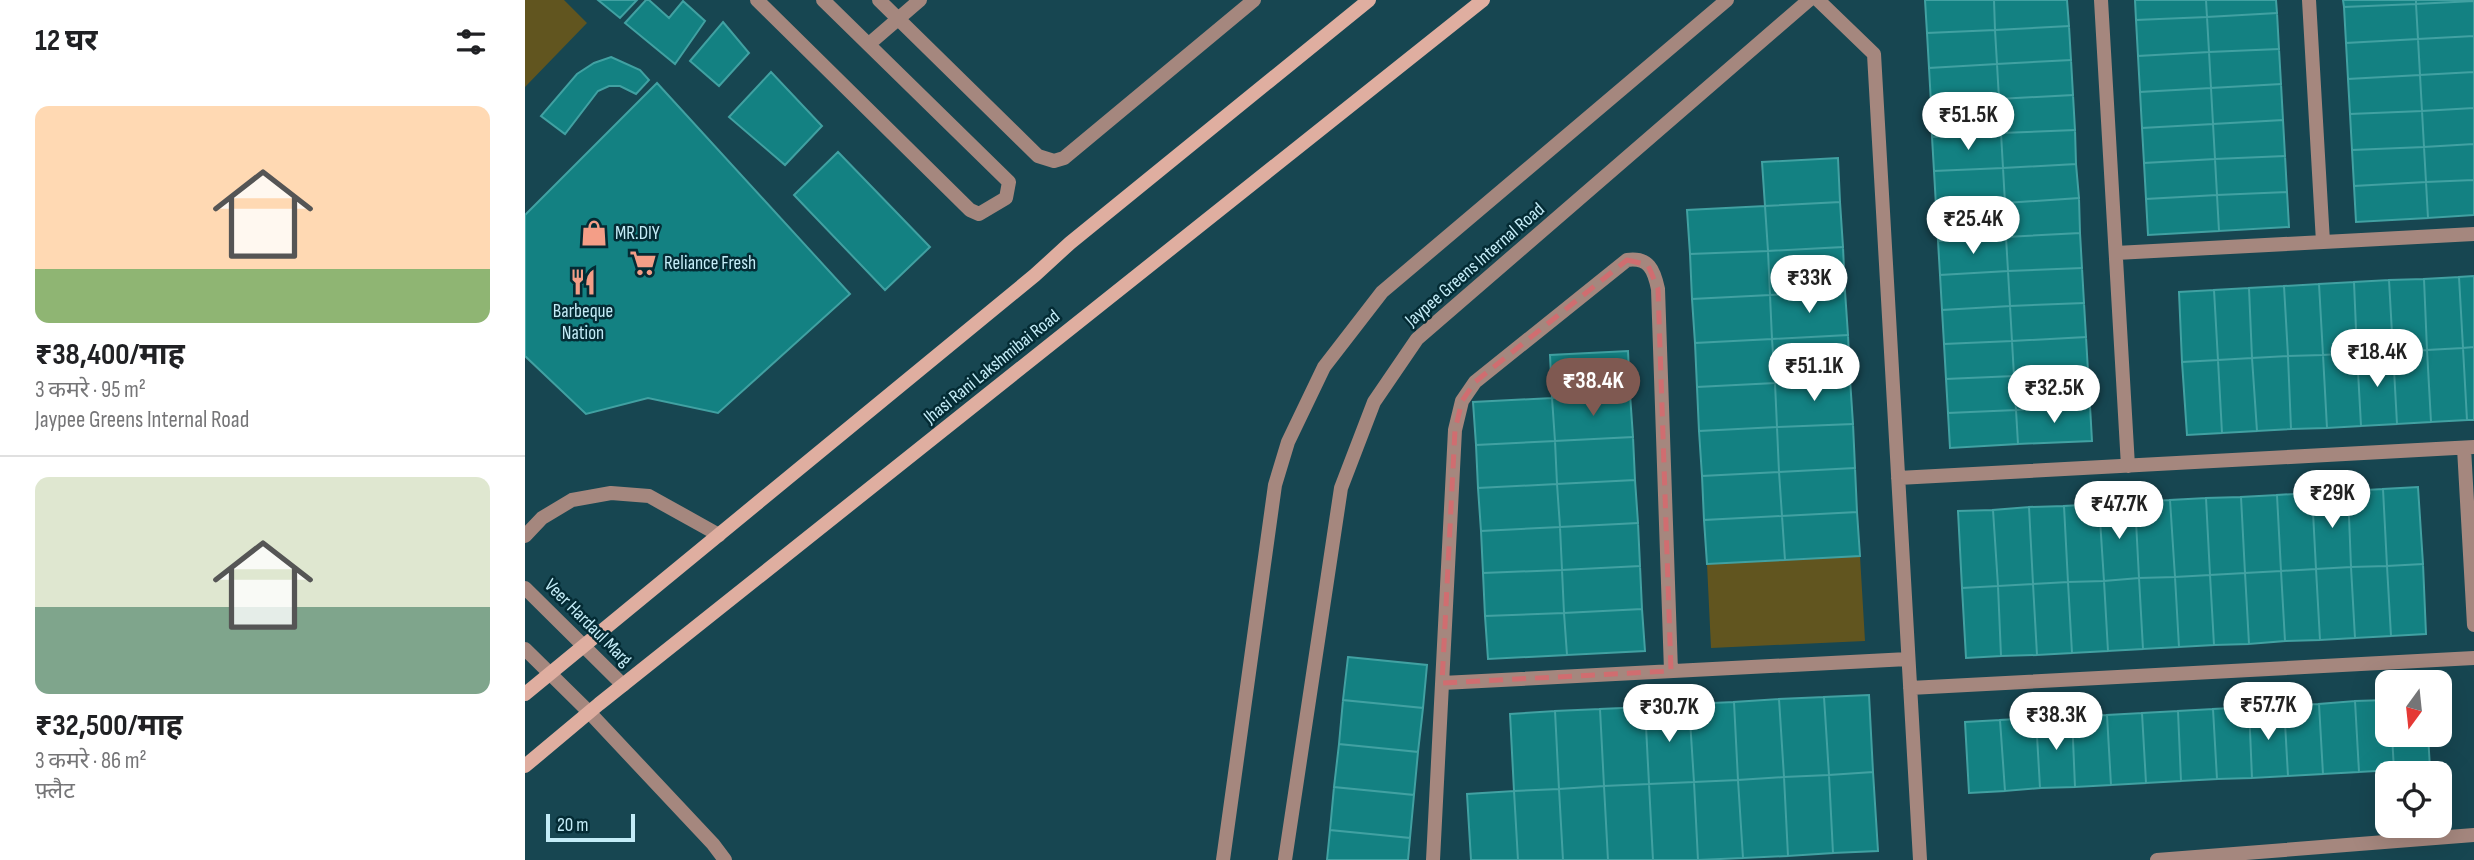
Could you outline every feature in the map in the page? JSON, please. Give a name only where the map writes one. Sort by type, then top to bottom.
[{"type":"main road","points":[[525,694],[1035,275],[1070,243],[1369,0]]},
{"type":"main road","name":"Jhasi Rani Lakshmibai Road","points":[[525,766],[589,712],[1483,0]]},
{"type":"street","points":[[757,0],[970,210],[979,214],[1006,198],[1009,182],[823,0]]},
{"type":"street","points":[[879,0],[1038,156],[1054,161],[1064,158],[1254,0]]},
{"type":"street","points":[[869,44],[920,0]]},
{"type":"street","name":"Jaypee Greens Internal Road","points":[[1223,860],[1275,485],[1288,442],[1324,367],[1382,292],[1727,0]]},
{"type":"street","name":"Jaypee Greens Internal Road","points":[[1285,860],[1341,488],[1374,402],[1417,339],[1809,0]]},
{"type":"street","points":[[1818,0],[1874,54],[1920,860]]},
{"type":"street","points":[[2101,0],[2128,466]]},
{"type":"street","points":[[2309,0],[2323,242]]},
{"type":"street","points":[[2116,253],[2474,234]]},
{"type":"street","points":[[1433,860],[1455,430],[1462,401],[1475,382],[1627,260],[1638,259],[1648,265],[1658,289],[1671,671]]},
{"type":"street","points":[[1898,478],[2469,447],[2474,625]]},
{"type":"street","points":[[525,536],[542,518],[572,500],[611,493],[649,496],[719,535]]},
{"type":"street","name":"Veer Hardaul Marg","points":[[525,588],[623,685]]},
{"type":"street","points":[[525,649],[589,712],[725,860]]},
{"type":"street","points":[[1910,688],[2474,658]]},
{"type":"street","points":[[1442,683],[1908,659]]},
{"type":"street","points":[[2157,860],[2474,835]]},
{"type":"highlighted area","points":[[1627,260],[1648,265],[1658,289],[1671,671],[1442,683],[1455,430],[1462,401],[1475,382]]},
{"type":"shaded area","points":[[525,0],[564,0],[587,23],[525,87]]},
{"type":"shaded area","points":[[1860,556],[1865,641],[1711,648],[1707,564]]},
{"type":"building","points":[[598,0],[637,0],[620,18]]},
{"type":"building","points":[[646,0],[669,18],[683,1],[705,21],[675,64],[625,23]]},
{"type":"building","points":[[1925,0],[1994,0],[1995,30],[1927,33]]},
{"type":"building","points":[[1994,0],[2067,0],[2069,26],[1995,30]]},
{"type":"building","points":[[2135,0],[2206,0],[2207,17],[2136,20]]},
{"type":"building","points":[[2206,0],[2276,0],[2277,13],[2207,17]]},
{"type":"building","points":[[2343,0],[2416,0],[2416,4],[2344,7]]},
{"type":"building","points":[[2416,0],[2474,0],[2474,1],[2416,4]]},
{"type":"building","points":[[2474,1],[2474,36],[2418,39],[2416,4]]},
{"type":"building","points":[[2416,4],[2418,39],[2346,43],[2344,7]]},
{"type":"building","points":[[2277,13],[2279,49],[2209,52],[2207,17]]},
{"type":"building","points":[[2207,17],[2209,52],[2138,56],[2136,20]]},
{"type":"building","points":[[723,22],[749,53],[719,86],[690,61]]},
{"type":"building","points":[[2069,26],[2071,60],[1997,64],[1995,30]]},
{"type":"building","points":[[1995,30],[1997,64],[1929,68],[1927,33]]},
{"type":"building","points":[[2474,36],[2474,72],[2420,75],[2418,39]]},
{"type":"building","points":[[2418,39],[2420,75],[2348,79],[2346,43]]},
{"type":"building","points":[[2279,49],[2281,84],[2211,88],[2209,52]]},
{"type":"building","points":[[2209,52],[2211,88],[2140,92],[2138,56]]},
{"type":"building","points":[[611,57],[640,70],[649,80],[636,94],[620,86],[609,86],[598,91],[565,134],[541,116],[577,74],[594,63]]},
{"type":"building","points":[[2071,60],[2073,95],[1999,99],[1997,64]]},
{"type":"building","points":[[1997,64],[1999,99],[1931,103],[1929,68]]},
{"type":"building","points":[[771,72],[822,126],[785,165],[729,117]]},
{"type":"building","points":[[2474,72],[2474,108],[2422,111],[2420,75]]},
{"type":"building","points":[[2420,75],[2422,111],[2350,114],[2348,79]]},
{"type":"building","points":[[657,83],[850,294],[718,413],[648,398],[586,414],[525,356],[525,215]]},
{"type":"building","points":[[2281,84],[2283,120],[2213,124],[2211,88]]},
{"type":"building","points":[[2211,88],[2213,124],[2142,128],[2140,92]]},
{"type":"building","points":[[2073,95],[2075,130],[2001,133],[1999,99]]},
{"type":"building","points":[[1999,99],[2001,133],[1932,137],[1931,103]]},
{"type":"building","points":[[2474,108],[2474,144],[2424,147],[2422,111]]},
{"type":"building","points":[[2422,111],[2424,147],[2352,150],[2350,114]]},
{"type":"building","points":[[2283,120],[2285,156],[2215,159],[2213,124]]},
{"type":"building","points":[[2213,124],[2215,159],[2144,163],[2142,128]]},
{"type":"building","points":[[2075,130],[2076,164],[2003,168],[2001,133]]},
{"type":"building","points":[[2001,133],[2003,168],[1934,171],[1932,137]]},
{"type":"building","points":[[2474,144],[2474,180],[2426,182],[2424,147]]},
{"type":"building","points":[[2424,147],[2426,182],[2354,186],[2352,150]]},
{"type":"building","points":[[838,152],[930,247],[885,290],[794,195]]},
{"type":"building","points":[[2285,156],[2287,192],[2217,195],[2215,159]]},
{"type":"building","points":[[1838,158],[1840,202],[1765,206],[1762,162]]},
{"type":"building","points":[[2215,159],[2217,195],[2146,199],[2144,163]]},
{"type":"building","points":[[2076,164],[2079,198],[2005,203],[2003,168]]},
{"type":"building","points":[[2003,168],[2005,203],[1936,206],[1934,171]]},
{"type":"building","points":[[2474,180],[2474,215],[2428,218],[2426,182]]},
{"type":"building","points":[[2426,182],[2428,218],[2356,222],[2354,186]]},
{"type":"building","points":[[2287,192],[2289,227],[2219,231],[2217,195]]},
{"type":"building","points":[[2217,195],[2219,231],[2148,235],[2146,199]]},
{"type":"building","points":[[2079,198],[2080,233],[2006,237],[2005,203]]},
{"type":"building","points":[[1840,202],[1843,247],[1768,251],[1765,206]]},
{"type":"building","points":[[2005,203],[2006,237],[1938,241],[1936,206]]},
{"type":"building","points":[[1765,206],[1768,251],[1690,254],[1687,210]]},
{"type":"building","points":[[2080,233],[2082,268],[2008,271],[2006,237]]},
{"type":"building","points":[[2006,237],[2008,271],[1940,275],[1938,241]]},
{"type":"building","points":[[1843,247],[1845,291],[1770,295],[1768,251]]},
{"type":"building","points":[[1768,251],[1770,295],[1692,299],[1690,254]]},
{"type":"building","points":[[2082,268],[2084,303],[2010,306],[2008,271]]},
{"type":"building","points":[[2008,271],[2010,306],[1942,310],[1940,275]]},
{"type":"building","points":[[2474,276],[2474,347],[2463,348],[2459,277]]},
{"type":"building","points":[[2459,277],[2463,348],[2427,350],[2424,279]]},
{"type":"building","points":[[2424,279],[2427,350],[2393,351],[2389,280]]},
{"type":"building","points":[[2389,280],[2393,351],[2357,353],[2354,282]]},
{"type":"building","points":[[2354,282],[2357,353],[2323,355],[2319,284]]},
{"type":"building","points":[[2319,284],[2323,355],[2288,356],[2284,286]]},
{"type":"building","points":[[2284,286],[2288,356],[2252,358],[2249,288]]},
{"type":"building","points":[[2249,288],[2252,358],[2218,360],[2214,290]]},
{"type":"building","points":[[2214,290],[2218,360],[2182,362],[2179,292]]},
{"type":"building","points":[[1845,291],[1848,335],[1772,339],[1770,295]]},
{"type":"building","points":[[1770,295],[1772,339],[1695,343],[1692,299]]},
{"type":"building","points":[[2084,303],[2086,337],[2012,341],[2010,306]]},
{"type":"building","points":[[2010,306],[2012,341],[1944,344],[1942,310]]},
{"type":"building","points":[[1848,335],[1850,379],[1775,383],[1772,339]]},
{"type":"building","points":[[2086,337],[2088,371],[2014,376],[2012,341]]},
{"type":"building","points":[[1772,339],[1775,383],[1697,387],[1695,343]]},
{"type":"building","points":[[2012,341],[2014,376],[1946,379],[1944,344]]},
{"type":"building","points":[[2474,347],[2474,420],[2467,420],[2463,348]]},
{"type":"building","points":[[2463,348],[2467,420],[2431,422],[2427,350]]},
{"type":"building","points":[[2427,350],[2431,422],[2397,424],[2393,351]]},
{"type":"building","points":[[1628,351],[1630,394],[1552,398],[1550,355]]},
{"type":"building","points":[[2393,351],[2397,424],[2361,426],[2357,353]]},
{"type":"building","points":[[2357,353],[2361,426],[2327,428],[2323,355]]},
{"type":"building","points":[[2323,355],[2327,428],[2291,429],[2288,356]]},
{"type":"building","points":[[2288,356],[2291,429],[2257,431],[2252,358]]},
{"type":"building","points":[[2252,358],[2257,431],[2222,433],[2218,360]]},
{"type":"building","points":[[2218,360],[2222,433],[2187,435],[2182,362]]},
{"type":"building","points":[[2088,371],[2090,406],[2016,410],[2014,376]]},
{"type":"building","points":[[2014,376],[2016,410],[1948,413],[1946,379]]},
{"type":"building","points":[[1850,379],[1853,424],[1777,427],[1775,383]]},
{"type":"building","points":[[1775,383],[1777,427],[1699,431],[1697,387]]},
{"type":"building","points":[[1630,394],[1633,437],[1555,441],[1552,398]]},
{"type":"building","points":[[1552,398],[1555,441],[1476,445],[1473,402]]},
{"type":"building","points":[[2090,406],[2092,441],[2018,444],[2016,410]]},
{"type":"building","points":[[2016,410],[2018,444],[1950,448],[1948,413]]},
{"type":"building","points":[[1853,424],[1855,468],[1779,472],[1777,427]]},
{"type":"building","points":[[1777,427],[1779,472],[1702,476],[1699,431]]},
{"type":"building","points":[[1633,437],[1635,480],[1557,484],[1555,441]]},
{"type":"building","points":[[1555,441],[1557,484],[1478,488],[1476,445]]},
{"type":"building","points":[[1855,468],[1857,512],[1782,516],[1779,472]]},
{"type":"building","points":[[1779,472],[1782,516],[1704,520],[1702,476]]},
{"type":"building","points":[[1635,480],[1638,523],[1560,527],[1557,484]]},
{"type":"building","points":[[1557,484],[1560,527],[1481,531],[1478,488]]},
{"type":"building","points":[[2418,487],[2423,564],[2387,566],[2383,489]]},
{"type":"building","points":[[2383,489],[2387,566],[2351,567],[2348,491]]},
{"type":"building","points":[[2348,491],[2351,567],[2316,569],[2312,493]]},
{"type":"building","points":[[2312,493],[2316,569],[2281,571],[2277,495]]},
{"type":"building","points":[[2277,495],[2281,571],[2245,573],[2241,497]]},
{"type":"building","points":[[2241,497],[2245,573],[2210,575],[2206,498]]},
{"type":"building","points":[[2206,498],[2210,575],[2175,577],[2170,500]]},
{"type":"building","points":[[2170,500],[2175,577],[2139,578],[2135,502]]},
{"type":"building","points":[[2135,502],[2139,578],[2104,581],[2099,504]]},
{"type":"building","points":[[2099,504],[2104,581],[2068,582],[2064,506]]},
{"type":"building","points":[[2064,506],[2068,582],[2033,584],[2029,507]]},
{"type":"building","points":[[2029,507],[2033,584],[1998,586],[1993,510]]},
{"type":"building","points":[[1993,510],[1998,586],[1962,588],[1958,511]]},
{"type":"building","points":[[1857,512],[1860,556],[1785,560],[1782,516]]},
{"type":"building","points":[[1782,516],[1785,560],[1707,564],[1704,520]]},
{"type":"building","points":[[1638,523],[1640,566],[1562,570],[1560,527]]},
{"type":"building","points":[[1560,527],[1562,570],[1483,573],[1481,531]]},
{"type":"building","points":[[2423,564],[2426,634],[2391,636],[2387,566]]},
{"type":"building","points":[[1640,566],[1642,609],[1564,613],[1562,570]]},
{"type":"building","points":[[2387,566],[2391,636],[2355,638],[2351,567]]},
{"type":"building","points":[[2351,567],[2355,638],[2320,640],[2316,569]]},
{"type":"building","points":[[2316,569],[2320,640],[2285,641],[2281,571]]},
{"type":"building","points":[[1562,570],[1564,613],[1485,616],[1483,573]]},
{"type":"building","points":[[2281,571],[2285,641],[2249,644],[2245,573]]},
{"type":"building","points":[[2245,573],[2249,644],[2214,645],[2210,575]]},
{"type":"building","points":[[2210,575],[2214,645],[2179,647],[2175,577]]},
{"type":"building","points":[[2175,577],[2179,647],[2143,649],[2139,578]]},
{"type":"building","points":[[2139,578],[2143,649],[2108,651],[2104,581]]},
{"type":"building","points":[[2104,581],[2108,651],[2072,653],[2068,582]]},
{"type":"building","points":[[2068,582],[2072,653],[2037,655],[2033,584]]},
{"type":"building","points":[[2033,584],[2037,655],[2001,656],[1998,586]]},
{"type":"building","points":[[1998,586],[2001,656],[1966,658],[1962,588]]},
{"type":"building","points":[[1642,609],[1645,651],[1567,655],[1564,613]]},
{"type":"building","points":[[1564,613],[1567,655],[1488,659],[1485,616]]},
{"type":"building","points":[[1348,657],[1427,665],[1423,708],[1343,700]]},
{"type":"building","points":[[1869,695],[1873,772],[1829,775],[1824,697]]},
{"type":"building","points":[[1824,697],[1829,775],[1784,777],[1779,699]]},
{"type":"building","points":[[1779,699],[1784,777],[1738,780],[1734,702]]},
{"type":"building","points":[[1343,700],[1423,708],[1418,752],[1339,744]]},
{"type":"building","points":[[2375,700],[2375,747],[2393,747],[2393,761],[2375,761],[2375,771],[2359,772],[2355,701]]},
{"type":"building","points":[[2355,701],[2359,772],[2323,774],[2319,704]]},
{"type":"building","points":[[1734,702],[1738,780],[1694,782],[1689,704]]},
{"type":"building","points":[[1689,704],[1694,782],[1649,784],[1645,707]]},
{"type":"building","points":[[2319,704],[2323,774],[2288,776],[2284,705]]},
{"type":"building","points":[[2284,705],[2288,776],[2252,778],[2249,707]]},
{"type":"building","points":[[1645,707],[1649,784],[1604,786],[1600,709]]},
{"type":"building","points":[[2249,707],[2252,778],[2217,779],[2213,709]]},
{"type":"building","points":[[1600,709],[1604,786],[1559,789],[1555,711]]},
{"type":"building","points":[[2213,709],[2217,779],[2181,781],[2178,711]]},
{"type":"building","points":[[1555,711],[1559,789],[1514,791],[1510,714]]},
{"type":"building","points":[[2178,711],[2181,781],[2146,783],[2142,713]]},
{"type":"building","points":[[2142,713],[2146,783],[2111,785],[2107,715]]},
{"type":"building","points":[[2107,715],[2111,785],[2075,787],[2072,716]]},
{"type":"building","points":[[2072,716],[2075,787],[2040,788],[2036,718]]},
{"type":"building","points":[[2036,718],[2040,788],[2005,791],[2000,720]]},
{"type":"building","points":[[2000,720],[2005,791],[1969,793],[1965,722]]},
{"type":"building","points":[[1339,744],[1418,752],[1414,795],[1334,787]]},
{"type":"building","points":[[2393,747],[2429,747],[2430,761],[2393,761]]},
{"type":"building","points":[[1873,772],[1878,851],[1833,853],[1829,775]]},
{"type":"building","points":[[1829,775],[1833,853],[1788,856],[1784,777]]},
{"type":"building","points":[[1784,777],[1788,856],[1743,858],[1738,780]]},
{"type":"building","points":[[1738,780],[1743,858],[1698,860],[1694,782]]},
{"type":"building","points":[[1694,782],[1698,860],[1653,860],[1649,784]]},
{"type":"building","points":[[1649,784],[1653,860],[1608,860],[1604,786]]},
{"type":"building","points":[[1604,786],[1608,860],[1563,860],[1559,789]]},
{"type":"building","points":[[1334,787],[1414,795],[1410,838],[1330,830]]},
{"type":"building","points":[[1559,789],[1563,860],[1518,860],[1514,791]]},
{"type":"building","points":[[1514,791],[1518,860],[1471,860],[1467,794]]},
{"type":"building","points":[[1330,830],[1410,838],[1408,860],[1327,860]]},
{"type":"place","name":"MR.DIY","points":[[594,233]]},
{"type":"place","name":"Reliance Fresh","points":[[643,263]]},
{"type":"place","name":"Barbeque Nation","points":[[583,282]]}]
